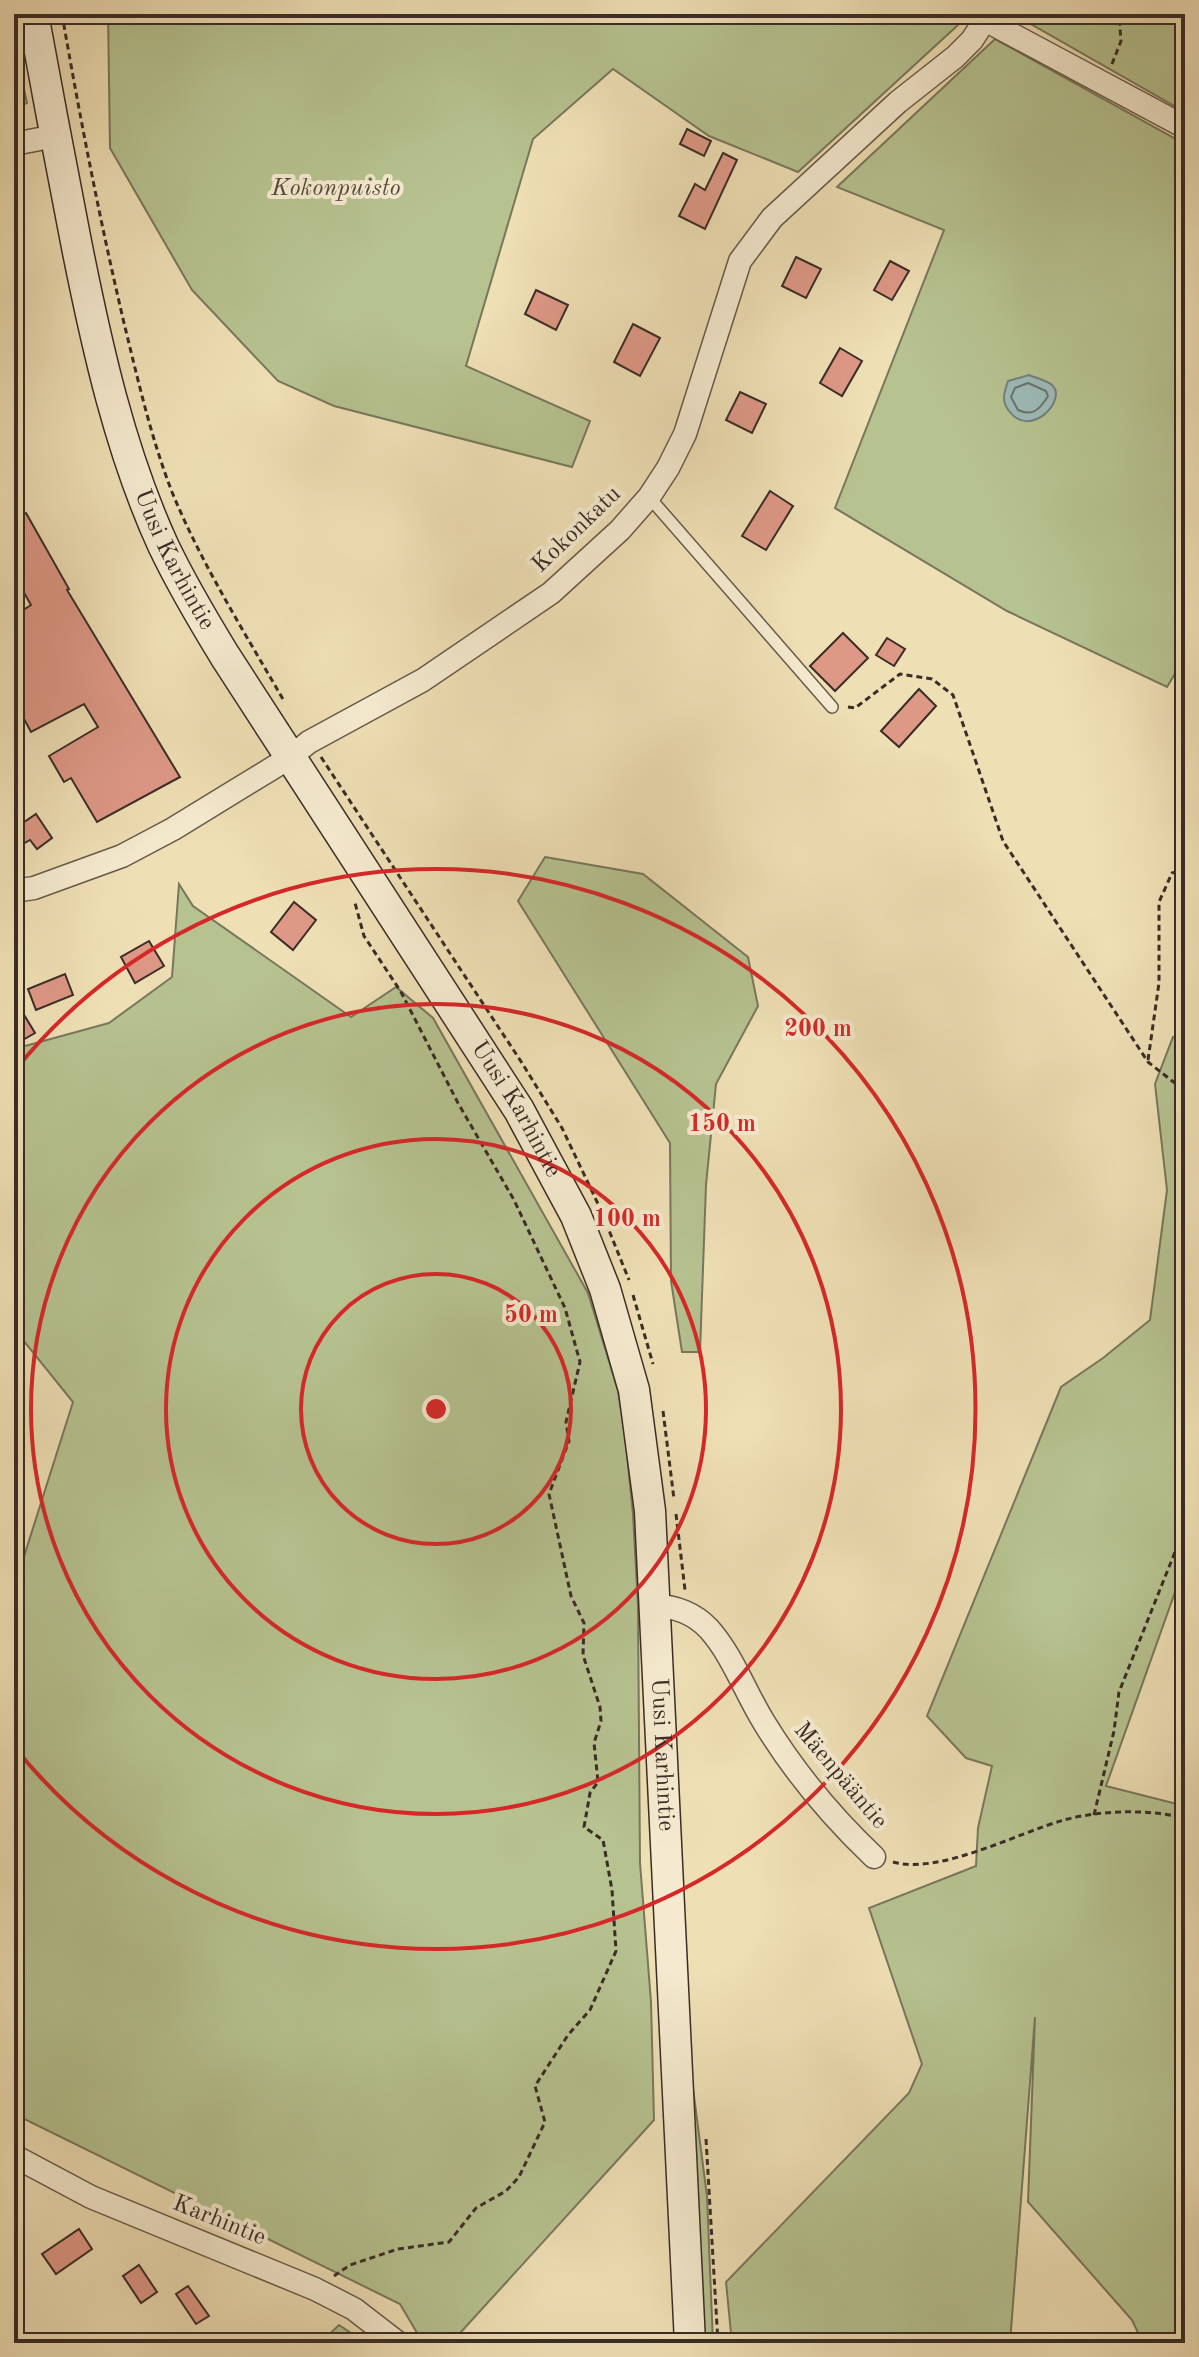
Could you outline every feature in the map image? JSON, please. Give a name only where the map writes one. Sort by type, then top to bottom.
[{"type":"street","name":"Uusi Karhintie","points":[[33,14],[90,312],[139,487],[163,544],[191,600],[299,750],[519,1110],[576,1216],[605,1289],[634,1390],[650,1511],[690,2343]]},
{"type":"street","points":[[986,17],[1185,127]]},
{"type":"street","name":"Kokonkatu","points":[[14,891],[34,888],[122,856],[423,680],[551,593],[620,530],[649,497],[668,468],[685,434],[740,261],[754,240],[772,218],[898,102],[964,49],[986,17]]},
{"type":"street","points":[[14,144],[55,136]]},
{"type":"street","points":[[654,1605],[687,1612]]},
{"type":"street","name":"Mäenpääntie","points":[[687,1612],[709,1629],[720,1644],[766,1726],[793,1764],[840,1825],[874,1857]]},
{"type":"street","name":"Karhintie","points":[[14,2156],[91,2197],[310,2287],[354,2309],[398,2343]]},
{"type":"lane","points":[[649,497],[832,707]]},
{"type":"path","name":"Uusi Karhintie","points":[[62,14],[90,174],[142,396],[172,492],[216,584],[285,702]]},
{"type":"path","points":[[1104,82],[1121,41],[1119,14]]},
{"type":"path","points":[[832,707],[855,708],[900,674],[932,679],[953,695],[1003,841],[1148,1062],[1185,1091]]},
{"type":"path","points":[[299,750],[326,762],[562,1128],[592,1188],[629,1279]]},
{"type":"path","points":[[1148,1062],[1159,983],[1159,902],[1172,873],[1185,870]]},
{"type":"path","points":[[310,2287],[350,2265],[398,2249],[449,2242],[476,2208],[506,2191],[519,2177],[545,2122],[535,2086],[568,2035],[590,2010],[616,1951],[612,1890],[603,1840],[584,1827],[590,1793],[598,1782],[594,1743],[601,1721],[600,1707],[583,1655],[584,1623],[571,1596],[549,1494],[569,1441],[566,1422],[580,1362],[565,1308],[514,1200],[458,1103],[401,992],[364,936],[355,903]]},
{"type":"path","points":[[633,1294],[654,1368]]},
{"type":"path","points":[[661,1399],[671,1460],[687,1612]]},
{"type":"path","points":[[1094,1815],[1114,1731],[1119,1692],[1185,1527]]},
{"type":"path","name":"Mäenpääntie","points":[[874,1857],[900,1864],[926,1863],[966,1855],[1064,1820],[1107,1813],[1169,1814],[1185,1818]]},
{"type":"path","points":[[705,2132],[718,2343]]},
{"type":"green space","name":"Kokonpuisto","points":[[108,14],[970,14],[798,172],[709,136],[613,69],[533,139],[466,366],[590,421],[572,467],[334,406],[278,381],[192,290],[110,148]]},
{"type":"green space","points":[[1013,14],[1185,14],[1185,112]]},
{"type":"green space","points":[[995,39],[1185,144],[1185,345],[1181,351],[1185,354],[1185,657],[1167,687],[1007,611],[835,508],[944,230],[837,187]]},
{"type":"green space","points":[[14,44],[27,103],[14,109]]},
{"type":"green space","points":[[545,857],[643,874],[748,957],[758,1006],[716,1084],[706,1185],[700,1352],[682,1352],[671,1281],[670,1143],[518,901]]},
{"type":"green space","points":[[179,884],[193,906],[351,1017],[396,987],[433,1018],[588,1293],[618,1391],[633,1514],[638,1606],[640,1863],[651,2002],[654,2120],[451,2343],[423,2343],[400,2304],[14,2114],[14,1588],[73,1402],[14,1329],[14,1049],[109,1023],[172,977]]},
{"type":"green space","points":[[1173,1037],[1185,1040],[1185,1564],[1106,1786],[1185,1806],[1185,1962],[1177,1962],[1185,2189],[1185,2343],[1143,2343],[1132,2320],[1028,2202],[1035,2017],[1010,2343],[732,2343],[726,2282],[909,2093],[922,2064],[869,1908],[976,1866],[978,1828],[992,1766],[966,1758],[927,1716],[1061,1387],[1150,1320],[1167,1190],[1155,1084]]},
{"type":"green space","points":[[688,2050],[707,2196],[713,2343],[698,2343]]},
{"type":"green space","points":[[339,2325],[366,2343],[320,2343]]},
{"type":"water","points":[[1029,375],[1050,383],[1056,391],[1055,399],[1045,414],[1027,421],[1018,419],[1009,411],[1004,397],[1008,381]]},
{"type":"building","points":[[687,129],[711,141],[704,156],[680,144]]},
{"type":"building","points":[[723,153],[737,160],[705,229],[679,216],[695,184],[705,190]]},
{"type":"building","points":[[796,257],[821,269],[806,298],[782,286]]},
{"type":"building","points":[[890,261],[909,271],[892,300],[874,290]]},
{"type":"building","points":[[536,290],[568,305],[556,330],[525,314]]},
{"type":"building","points":[[633,324],[660,338],[640,376],[614,362]]},
{"type":"building","points":[[840,348],[862,361],[842,396],[820,383]]},
{"type":"building","points":[[740,392],[766,404],[752,433],[726,420]]},
{"type":"building","points":[[770,491],[793,506],[766,550],[742,536]]},
{"type":"building","points":[[26,513],[67,590],[180,777],[97,822],[71,778],[64,782],[49,756],[98,727],[84,704],[31,732],[14,700],[14,616],[31,605],[14,575],[14,520]]},
{"type":"building","points":[[843,633],[868,658],[835,691],[810,666]]},
{"type":"building","points":[[887,638],[905,649],[894,666],[876,655]]},
{"type":"building","points":[[919,689],[936,706],[899,747],[881,731]]},
{"type":"building","points":[[36,814],[52,838],[37,849],[30,840],[14,849],[14,829]]},
{"type":"building","points":[[294,902],[316,920],[293,950],[271,932]]},
{"type":"building","points":[[149,941],[164,966],[135,983],[121,957]]},
{"type":"building","points":[[65,974],[73,995],[36,1010],[28,989]]},
{"type":"building","points":[[14,998],[35,1033],[14,1045]]},
{"type":"building","points":[[79,2229],[92,2249],[56,2274],[42,2254]]},
{"type":"building","points":[[139,2265],[157,2292],[141,2303],[123,2276]]},
{"type":"building","points":[[188,2286],[209,2316],[196,2324],[176,2294]]}]
